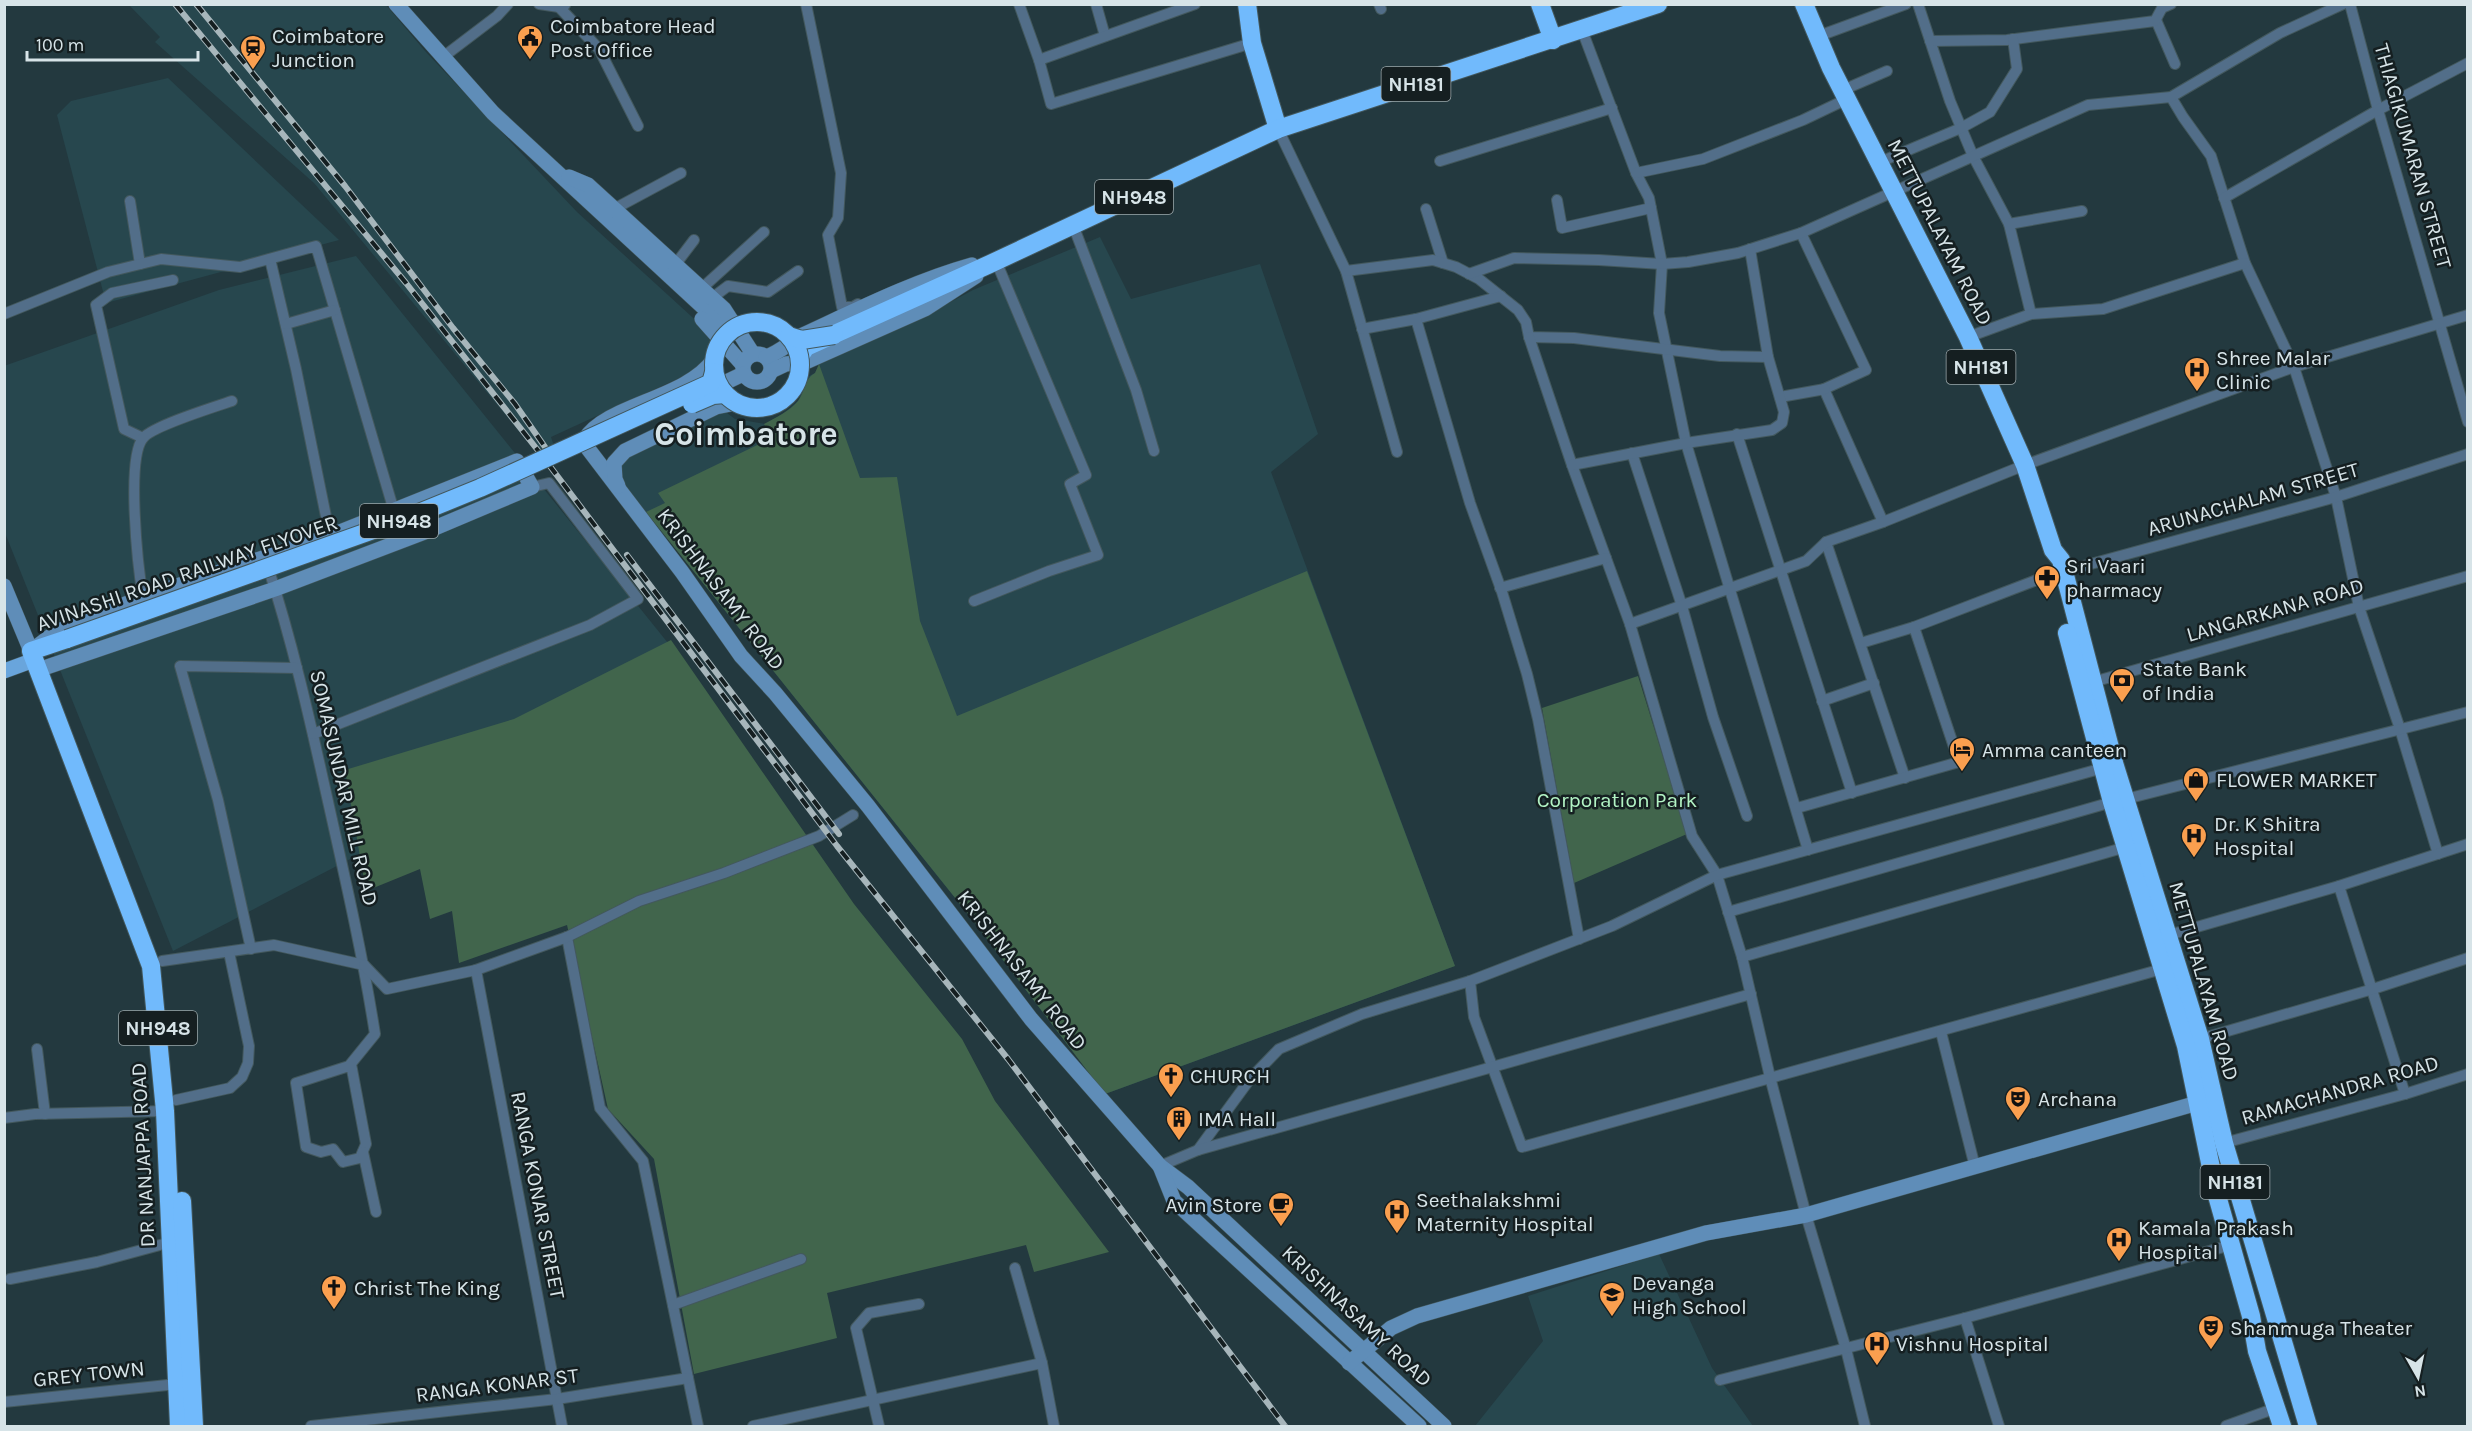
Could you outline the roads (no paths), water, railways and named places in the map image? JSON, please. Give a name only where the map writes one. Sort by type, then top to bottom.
[{"type":"highway","points":[[1247,4],[1252,43],[1278,129]]},
{"type":"highway","points":[[1540,4],[1554,40]]},
{"type":"highway","name":"NH181","points":[[1278,129],[1658,4]]},
{"type":"highway","name":"METTUPALAYAM ROAD","points":[[1804,4],[1816,37],[1968,337],[2025,465],[2053,550],[2061,560],[2055,574],[2103,768],[2119,801],[2169,934],[2200,1039],[2216,1192],[2251,1317],[2258,1351],[2282,1426]]},
{"type":"highway","name":"NH948","points":[[722,382],[749,408],[763,408],[777,404],[788,395],[796,383],[800,370],[800,356],[806,347],[993,263],[1278,129]]},
{"type":"highway","name":"NH948","points":[[730,332],[741,325],[753,322],[766,323],[779,328],[789,336],[802,340],[834,335]]},
{"type":"highway","points":[[722,382],[717,349],[730,332]]},
{"type":"highway","points":[[789,336],[800,356]]},
{"type":"highway","name":"AVINASHI ROAD RAILWAY FLYOVER","points":[[40,661],[70,644],[398,534],[713,395],[722,382]]},
{"type":"highway","name":"METTUPALAYAM ROAD","points":[[2055,574],[2093,682],[2119,801],[2126,847],[2162,969],[2186,1046],[2224,1143],[2308,1426]]},
{"type":"highway","name":"DR NANJAPPA ROAD","points":[[40,661],[162,961],[174,1059],[170,1105],[171,1242],[179,1426]]},
{"type":"highway","name":"DR NANJAPPA ROAD","points":[[40,661],[151,966],[170,1105],[194,1426]]},
{"type":"main road","points":[[396,4],[494,113],[730,332]]},
{"type":"main road","points":[[558,173],[588,185],[707,293],[730,316],[755,364]]},
{"type":"main road","points":[[558,173],[571,199],[710,327],[755,364],[781,365],[808,361],[925,309],[993,263]]},
{"type":"main road","points":[[722,382],[777,353],[803,335],[879,301],[944,273],[993,263]]},
{"type":"main road","name":"KRISHNASAMY ROAD","points":[[621,491],[615,479],[614,463],[625,451],[706,411],[722,382],[703,372],[672,390],[596,426],[585,439],[586,446],[682,572],[741,656],[775,693],[868,806],[1030,1019],[1160,1166],[1188,1187],[1444,1426]]},
{"type":"main road","points":[[4,671],[40,661],[430,530],[532,487],[517,461],[330,536],[143,597],[56,632],[40,661]]},
{"type":"main road","points":[[273,582],[289,568]]},
{"type":"main road","points":[[4,586],[40,661]]},
{"type":"main road","points":[[4,660],[40,661]]},
{"type":"main road","points":[[1349,1363],[1391,1328],[1417,1316],[1706,1233],[1806,1215],[2206,1101]]},
{"type":"main road","points":[[1160,1166],[1174,1201],[1419,1426]]},
{"type":"street","points":[[443,57],[497,16],[508,4]]},
{"type":"street","points":[[539,4],[562,6],[599,49],[638,126]]},
{"type":"street","points":[[806,4],[841,173],[838,218],[828,235],[842,307],[853,307],[870,296],[878,296],[879,301]]},
{"type":"street","points":[[1019,4],[1039,60],[1051,104],[1252,43]]},
{"type":"street","points":[[1096,4],[1105,36]]},
{"type":"street","points":[[1039,60],[1169,9],[1196,4]]},
{"type":"street","points":[[1816,37],[1906,4]]},
{"type":"street","points":[[1918,4],[1961,128],[2009,224],[2031,314]]},
{"type":"street","points":[[2171,4],[2162,8],[2156,20],[2175,64]]},
{"type":"street","points":[[1469,274],[1514,258],[1662,264],[1688,262],[1750,249],[1801,233],[2088,105],[2171,97],[2280,33],[2343,4]]},
{"type":"street","name":"THIAGIKUMARAN STREET","points":[[2350,4],[2378,110],[2468,422]]},
{"type":"street","points":[[1930,41],[2013,39],[2156,20]]},
{"type":"street","points":[[1582,30],[1636,173],[1649,198],[1662,264],[1659,313],[1686,443],[1808,850]]},
{"type":"street","points":[[1880,162],[1961,128],[1990,112],[2017,69],[2013,39]]},
{"type":"street","points":[[2224,198],[2378,110],[2468,63]]},
{"type":"street","points":[[1636,173],[1703,159],[1803,120],[1887,71]]},
{"type":"street","points":[[2171,97],[2211,156],[2245,263],[2295,367],[2336,497],[2359,607],[2400,729],[2438,854]]},
{"type":"street","points":[[1440,161],[1612,108]]},
{"type":"street","points":[[1278,129],[1346,270],[1397,452]]},
{"type":"street","points":[[614,209],[681,173]]},
{"type":"street","points":[[1557,200],[1562,228],[1651,208]]},
{"type":"street","points":[[130,201],[140,264]]},
{"type":"street","points":[[1426,208],[1443,263]]},
{"type":"street","points":[[2009,224],[2082,211]]},
{"type":"street","points":[[1073,225],[1136,390],[1154,451]]},
{"type":"street","points":[[707,293],[764,232]]},
{"type":"street","points":[[1780,397],[1825,389],[1866,370],[1801,233]]},
{"type":"street","points":[[675,265],[694,240]]},
{"type":"street","points":[[4,314],[108,272],[161,259],[240,267],[316,246],[394,511]]},
{"type":"street","points":[[1572,465],[1772,429],[1782,423],[1784,412],[1768,357],[1750,249]]},
{"type":"street","points":[[270,259],[286,324],[330,536]]},
{"type":"street","points":[[1346,270],[1433,260],[1469,274],[1518,310],[1526,322],[1572,465],[1630,624],[1692,836],[1717,875],[1742,957],[1806,1215],[1846,1349],[1865,1426]]},
{"type":"street","points":[[974,601],[1049,571],[1098,555],[1070,484],[1086,475],[993,263]]},
{"type":"street","points":[[1968,337],[2031,314],[2103,309],[2245,263]]},
{"type":"street","points":[[707,293],[728,286],[768,292],[798,271]]},
{"type":"street","points":[[143,438],[124,429],[96,305],[112,293],[173,280]]},
{"type":"street","points":[[1362,329],[1416,319],[1501,296]]},
{"type":"street","points":[[286,324],[335,310]]},
{"type":"street","points":[[1630,624],[1806,561],[1826,542],[1883,522],[2025,465],[2295,367],[2468,315]]},
{"type":"street","points":[[1416,319],[1470,503],[1500,588],[1538,719],[1579,939]]},
{"type":"street","points":[[1530,337],[1574,338],[1720,356],[1768,357]]},
{"type":"street","points":[[1825,389],[1883,522]]},
{"type":"street","points":[[143,597],[138,565],[135,477],[136,456],[143,438],[160,428],[232,401]]},
{"type":"street","points":[[1737,434],[1852,793]]},
{"type":"street","points":[[1632,453],[1682,606],[1713,717],[1747,816]]},
{"type":"street","name":"ARUNACHALAM STREET","points":[[1861,643],[1914,627],[2055,574],[2336,497],[2468,454]]},
{"type":"street","points":[[313,734],[590,625],[638,599],[549,483],[532,487]]},
{"type":"street","points":[[1826,542],[1905,778]]},
{"type":"street","name":"SOMASUNDAR MILL ROAD","points":[[265,558],[297,668],[364,965],[375,1034],[351,1064]]},
{"type":"street","points":[[1500,588],[1606,558]]},
{"type":"street","name":"LANGARKANA ROAD","points":[[2093,682],[2468,576]]},
{"type":"street","points":[[1797,808],[1959,762],[1914,627]]},
{"type":"street","points":[[251,949],[218,800],[180,666],[297,668]]},
{"type":"street","points":[[1822,701],[1874,683]]},
{"type":"street","points":[[1728,912],[2119,801],[2468,712]]},
{"type":"street","points":[[1198,1150],[1250,1079],[1279,1049],[1362,1014],[1470,981],[1612,926],[1717,875],[2103,768]]},
{"type":"street","points":[[162,961],[274,945],[364,965],[387,989],[476,970],[567,937],[639,901],[724,873],[819,836],[853,815]]},
{"type":"street","points":[[2169,934],[2339,886],[2468,844]]},
{"type":"street","points":[[1742,957],[2126,847]]},
{"type":"street","points":[[2339,886],[2405,1094]]},
{"type":"street","points":[[567,937],[600,1108],[643,1161],[698,1426]]},
{"type":"street","points":[[4,1118],[170,1105],[230,1088],[242,1077],[248,1063],[249,1046],[229,952]]},
{"type":"street","points":[[2200,1039],[2373,989],[2468,958]]},
{"type":"street","points":[[1470,981],[1474,1017],[1522,1147],[2162,969]]},
{"type":"street","name":"RANGA KONAR STREET","points":[[476,970],[562,1426]]},
{"type":"street","points":[[1160,1166],[1198,1150],[1751,994]]},
{"type":"street","points":[[1941,1032],[1975,1167]]},
{"type":"street","points":[[37,1049],[45,1114]]},
{"type":"street","points":[[351,1064],[366,1144],[363,1152],[360,1158],[343,1162],[333,1149],[321,1152],[306,1148],[296,1083],[351,1064]]},
{"type":"street","name":"RAMACHANDRA ROAD","points":[[2224,1143],[2405,1094],[2468,1074]]},
{"type":"street","points":[[363,1152],[376,1212]]},
{"type":"street","points":[[10,1279],[96,1262],[171,1242]]},
{"type":"street","points":[[1720,1380],[1965,1318],[2231,1245]]},
{"type":"street","points":[[673,1305],[801,1259]]},
{"type":"street","points":[[1015,1268],[1042,1363],[1054,1426]]},
{"type":"street","points":[[879,1426],[856,1329],[869,1313],[919,1304]]},
{"type":"street","points":[[1965,1318],[1999,1426]]},
{"type":"street","points":[[753,1426],[1042,1363]]},
{"type":"street","name":"RANGA KONAR ST","points":[[310,1426],[556,1398],[688,1378]]},
{"type":"street","name":"GREY TOWN","points":[[4,1402],[177,1384]]},
{"type":"street","points":[[2226,1426],[2276,1408]]},
{"type":"railway","points":[[175,4],[406,283],[540,453],[837,846],[1008,1059],[1285,1426]]},
{"type":"railway","points":[[196,4],[345,186],[453,328],[515,404],[545,447]]},
{"type":"railway","points":[[627,555],[839,834]]},
{"type":"place","name":"Coimbatore Head Post Office","points":[[530,61]]},
{"type":"place","name":"Coimbatore Junction","points":[[253,71]]},
{"type":"place","name":"Shree Malar Clinic","points":[[2197,393]]},
{"type":"place","name":"Sri Vaari pharmacy","points":[[2047,601]]},
{"type":"place","name":"State Bank of India","points":[[2122,704]]},
{"type":"place","name":"Amma canteen","points":[[1962,773]]},
{"type":"place","name":"FLOWER MARKET","points":[[2196,803]]},
{"type":"place","name":"Dr. K Shitra Hospital","points":[[2194,859]]},
{"type":"place","name":"CHURCH","points":[[1171,1099]]},
{"type":"place","name":"Archana","points":[[2018,1122]]},
{"type":"place","name":"IMA Hall","points":[[1179,1142]]},
{"type":"place","name":"Avin Store","points":[[1281,1228]]},
{"type":"place","name":"Seethalakshmi Maternity Hospital","points":[[1397,1235]]},
{"type":"place","name":"Kamala Prakash Hospital","points":[[2119,1263]]},
{"type":"place","name":"Christ The King","points":[[334,1311]]},
{"type":"place","name":"Devanga High School","points":[[1612,1318]]},
{"type":"place","name":"Shanmuga Theater","points":[[2211,1351]]},
{"type":"place","name":"Vishnu Hospital","points":[[1877,1367]]},
{"type":"district","name":"Coimbatore","points":[[746,434]]},
{"type":"park label","name":"Corporation Park","points":[[1617,800]]}]
